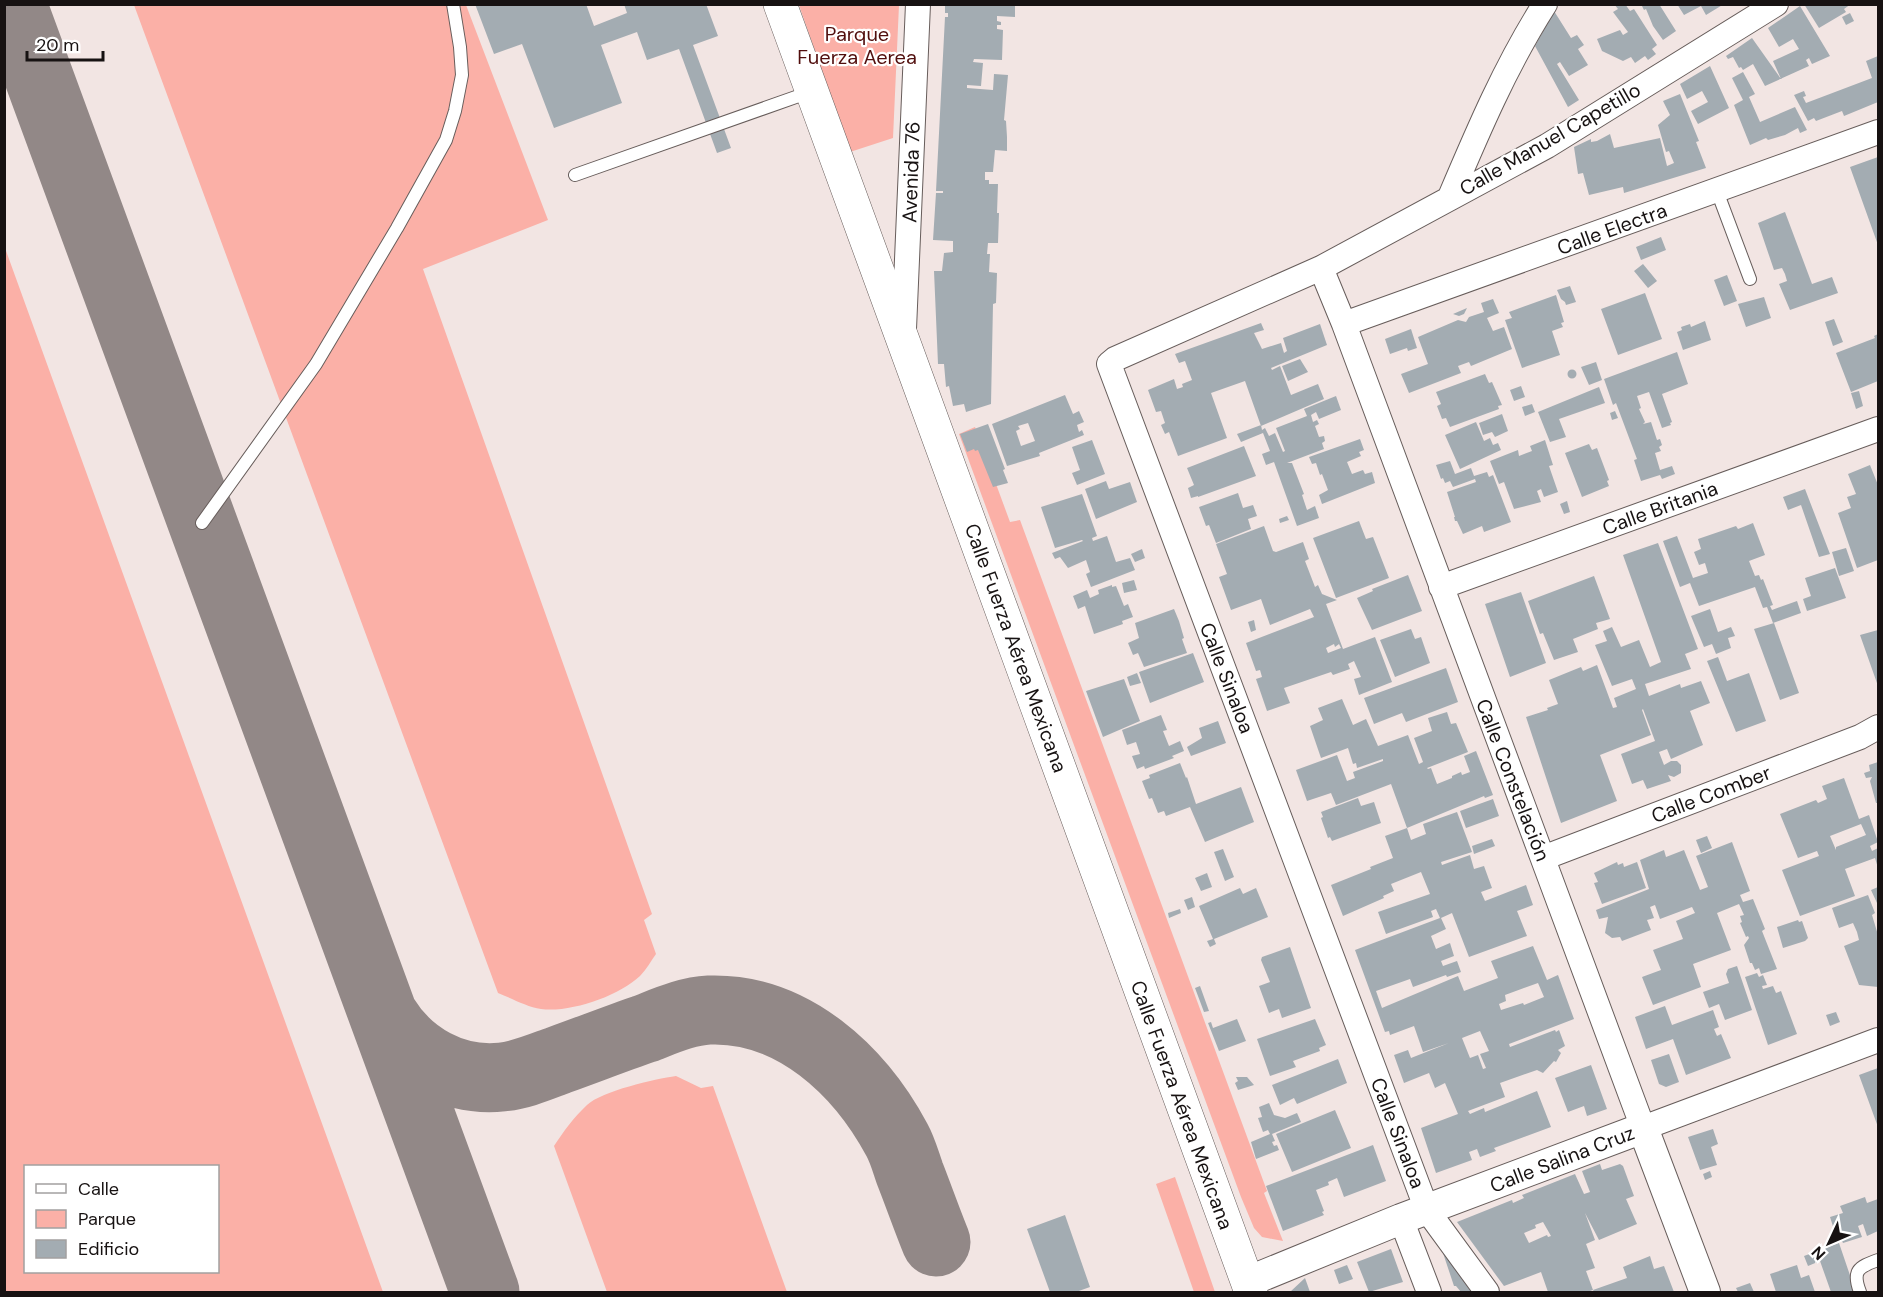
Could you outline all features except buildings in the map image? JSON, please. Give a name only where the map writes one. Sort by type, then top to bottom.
[{"type":"main road","name":"Calle Fuerza Aérea Mexicana","points":[[780,4],[810,92],[903,339],[1249,1288]]},
{"type":"street","name":"Avenida 76","points":[[903,339],[918,4]]},
{"type":"street","points":[[1450,196],[1482,121],[1528,30],[1545,4]]},
{"type":"street","name":"Calle Manuel Capetillo","points":[[1321,268],[1450,196],[1547,146],[1776,4]]},
{"type":"street","name":"Calle Electra","points":[[1344,324],[1878,132]]},
{"type":"street","name":"Calle Constelación","points":[[1321,268],[1344,324],[1705,1293]]},
{"type":"street","name":"Calle Sinaloa","points":[[1321,268],[1115,359],[1109,364],[1414,1214],[1429,1293]]},
{"type":"street","name":"Calle Britania","points":[[1441,587],[1878,429]]},
{"type":"street","name":"Calle Comber","points":[[1542,858],[1860,737],[1878,727]]},
{"type":"street","name":"Calle Salina Cruz","points":[[1249,1288],[1414,1214],[1878,1040]]},
{"type":"street","points":[[1414,1214],[1487,1293]]},
{"type":"lane","points":[[202,523],[316,364],[446,140],[455,111],[462,75],[453,4]]},
{"type":"lane","points":[[575,175],[810,92]]},
{"type":"lane","points":[[1717,191],[1750,279]]},
{"type":"lane","points":[[1860,1293],[1855,1281],[1856,1273],[1864,1265],[1878,1260]]},
{"type":"green space","points":[[134,5],[466,5],[548,220],[423,269],[652,914],[644,920],[656,954],[640,976],[620,990],[594,1002],[553,1010],[530,1006],[498,993]]},
{"type":"green space","name":"Parque Fuerza Aerea","points":[[799,5],[899,5],[893,138],[850,152]]},
{"type":"green space","points":[[4,248],[5,248],[383,1292],[5,1292]]},
{"type":"green space","points":[[975,427],[1010,522],[1020,520],[1267,1191],[1264,1193],[1283,1241],[1262,1237],[1254,1228],[1241,1197],[959,434]]},
{"type":"green space","points":[[676,1076],[701,1088],[713,1086],[787,1292],[607,1292],[554,1146],[578,1114],[594,1100],[629,1086]]},
{"type":"green space","points":[[1175,1177],[1215,1292],[1194,1292],[1156,1184]]},
{"type":"taxiway","points":[[12,4],[485,1292]]},
{"type":"taxiway","points":[[384,1016],[406,1044],[434,1064],[450,1071],[484,1077],[524,1073],[693,1012],[709,1010],[740,1012],[769,1019],[821,1048],[864,1090],[882,1114],[899,1144],[936,1242]]}]
